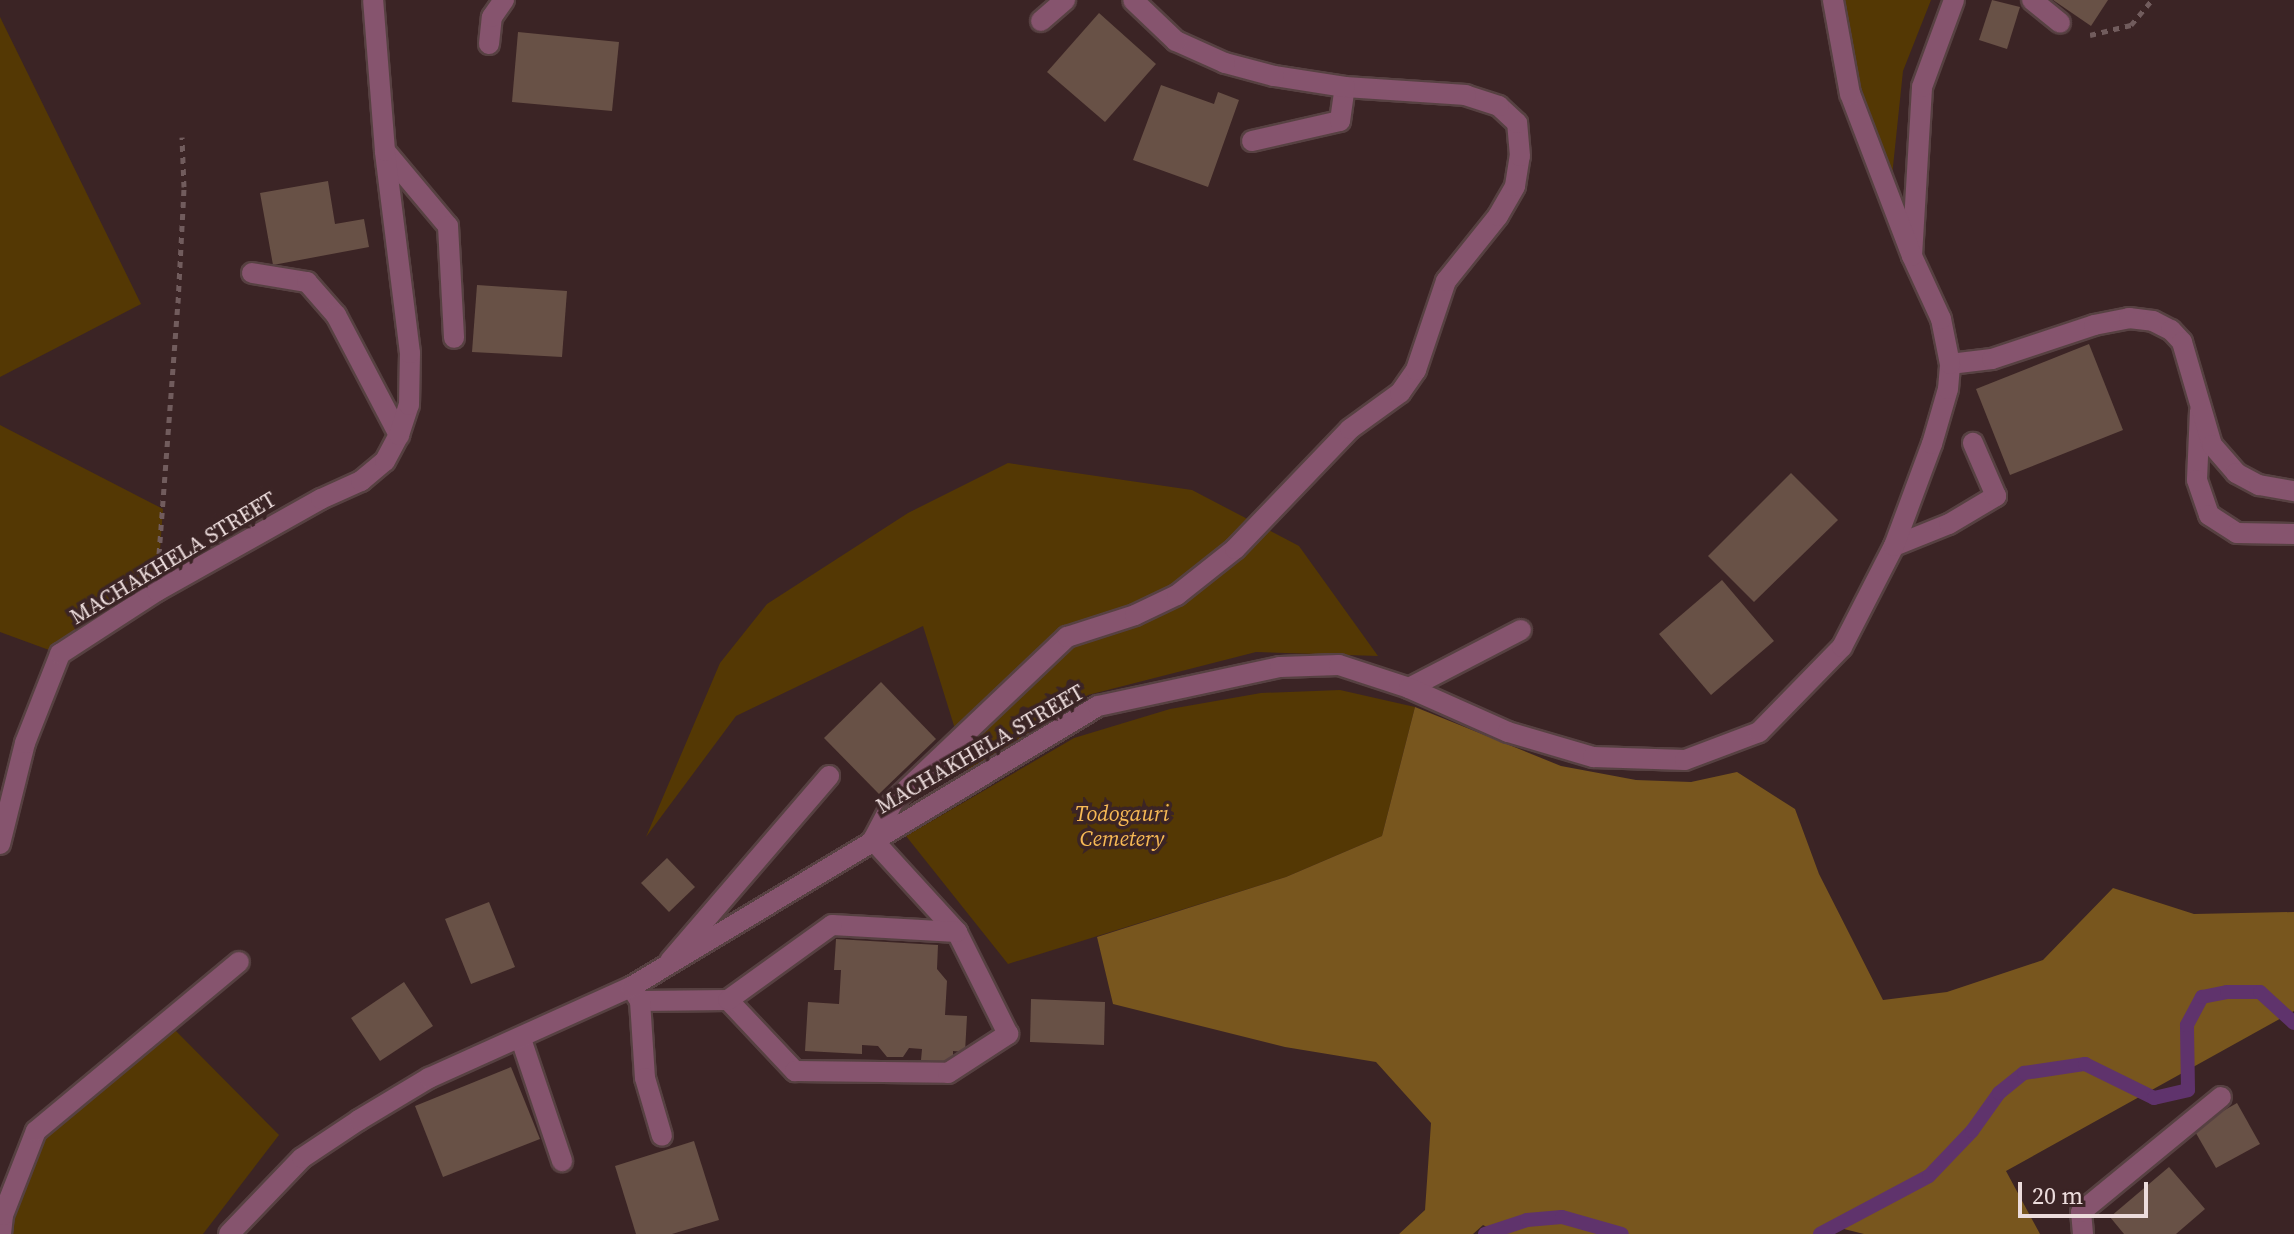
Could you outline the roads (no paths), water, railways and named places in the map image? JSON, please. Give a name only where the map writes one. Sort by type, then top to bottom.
[{"type":"street","points":[[373,0],[385,151],[410,353],[409,405],[399,435]]},
{"type":"street","points":[[489,44],[492,17],[504,0]]},
{"type":"street","points":[[1041,21],[1065,0]]},
{"type":"street","points":[[728,1000],[795,1071],[948,1073],[1008,1034],[957,932],[873,840],[893,802],[1067,637],[1135,615],[1177,595],[1235,549],[1350,429],[1400,393],[1416,370],[1446,281],[1498,216],[1515,186],[1520,156],[1517,123],[1499,106],[1466,95],[1345,87],[1274,76],[1225,63],[1176,41],[1133,0]]},
{"type":"street","name":"MACHAKHELA STREET","points":[[229,1234],[302,1158],[359,1120],[429,1078],[635,994],[664,968],[1098,706],[1280,667],[1339,665],[1409,688],[1508,732],[1593,757],[1685,760],[1759,732],[1842,647],[1894,546],[1943,412],[1950,364],[1941,319],[1912,256],[1850,94],[1833,0]]},
{"type":"street","points":[[1912,256],[1922,87],[1954,0]]},
{"type":"street","points":[[2032,0],[2060,23]]},
{"type":"street","points":[[1252,141],[1340,121],[1345,87]]},
{"type":"street","points":[[385,151],[448,226],[454,338]]},
{"type":"street","points":[[252,273],[307,282],[336,315],[399,435]]},
{"type":"street","points":[[1950,364],[1992,359],[2094,325],[2129,318],[2153,321],[2171,330],[2182,342],[2212,445],[2236,473],[2259,485],[2294,491]]},
{"type":"street","points":[[2200,405],[2197,480],[2209,515],[2237,533],[2294,534]]},
{"type":"street","name":"MACHAKHELA STREET","points":[[0,844],[25,743],[60,654],[157,591],[321,499],[361,481],[385,461],[399,435]]},
{"type":"street","points":[[1894,546],[1949,524],[1996,496],[1973,443]]},
{"type":"street","points":[[1409,688],[1521,630]]},
{"type":"street","points":[[664,968],[829,776]]},
{"type":"street","points":[[662,1136],[645,1078],[635,994],[728,1000],[832,925],[957,932]]},
{"type":"street","points":[[1,1234],[3,1215],[36,1131],[239,962]]},
{"type":"street","points":[[521,1039],[562,1161]]},
{"type":"street","points":[[2083,1234],[2081,1212],[2221,1097]]},
{"type":"waterway","points":[[1820,1234],[1929,1176],[1972,1131],[1999,1093],[2024,1073],[2085,1064],[2154,1098],[2188,1090],[2187,1025],[2202,997],[2227,992],[2260,992],[2294,1023]]},
{"type":"waterway","points":[[1485,1234],[1527,1220],[1562,1217],[1622,1234]]},
{"type":"park label","name":"Todogauri Cemetery","points":[[1122,826]]}]
